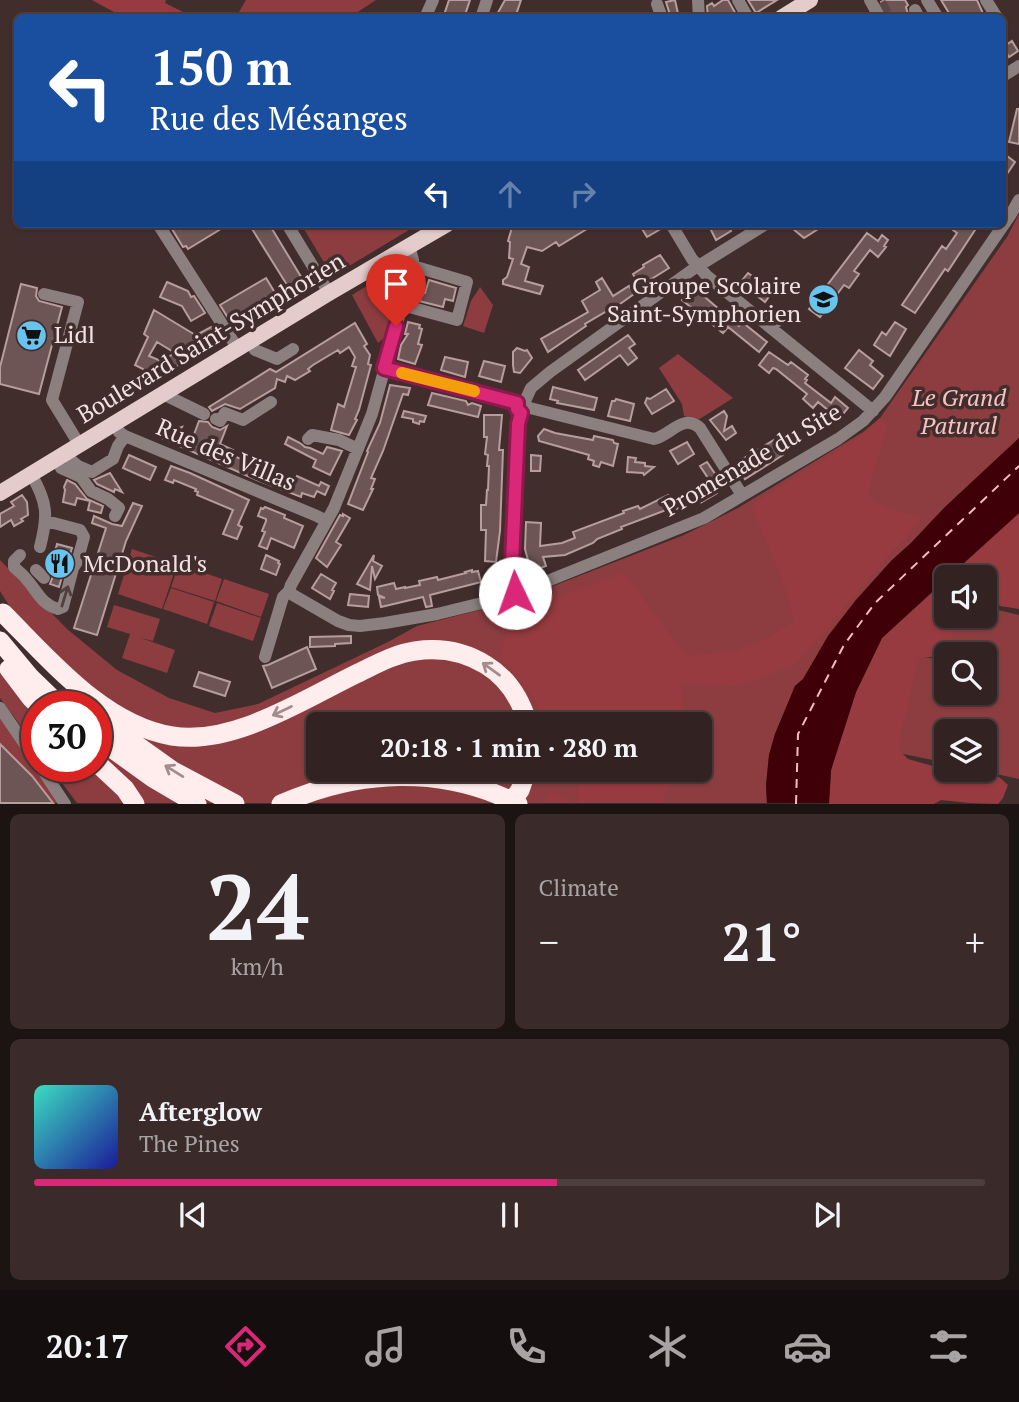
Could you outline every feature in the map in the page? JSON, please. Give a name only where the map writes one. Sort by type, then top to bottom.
[{"type":"highway","points":[[1,611],[52,674],[70,691]]},
{"type":"highway","points":[[1,611],[57,667],[104,708],[151,731],[172,736],[193,738],[256,723],[387,659],[414,651],[440,649],[472,656],[497,672],[512,689],[524,712]]},
{"type":"highway","points":[[0,640],[44,691]]},
{"type":"highway","points":[[0,657],[26,691]]},
{"type":"highway","points":[[112,727],[173,771],[234,803]]},
{"type":"highway","points":[[112,749],[153,778],[197,803]]},
{"type":"highway","points":[[281,803],[335,784],[398,776],[451,781],[473,786],[518,803]]},
{"type":"highway","points":[[112,777],[135,803]]},
{"type":"highway","points":[[503,798],[520,790],[523,782]]},
{"type":"main road","points":[[787,14],[810,0]]},
{"type":"main road","name":"Boulevard Saint-Symphorien","points":[[0,493],[31,474],[63,461],[79,444],[120,430],[163,394],[436,228]]},
{"type":"street","points":[[657,4],[661,14]]},
{"type":"street","name":"Promenade du Site","points":[[1006,221],[1019,200]]},
{"type":"street","points":[[161,228],[244,345],[277,359],[293,349]]},
{"type":"street","points":[[290,228],[329,293]]},
{"type":"street","points":[[674,228],[698,267],[873,411]]},
{"type":"street","points":[[515,593],[512,584],[520,499],[518,424],[531,388],[698,267],[760,228]]},
{"type":"street","name":"Promenade du Site","points":[[289,591],[349,625],[384,623],[437,614],[515,593],[704,518],[838,439],[863,421],[885,397],[1001,228]]},
{"type":"street","points":[[265,657],[284,597],[334,509],[372,414],[413,266],[409,246]]},
{"type":"street","points":[[402,305],[457,320],[467,282],[413,266]]},
{"type":"street","points":[[44,294],[78,302],[52,400],[79,444]]},
{"type":"street","points":[[771,328],[783,313],[789,318]]},
{"type":"street","points":[[384,368],[654,439],[691,422],[700,428],[742,495]]},
{"type":"street","points":[[163,394],[220,421],[225,413],[243,420],[271,402]]},
{"type":"street","points":[[63,461],[92,472],[113,459],[120,430]]},
{"type":"street","name":"Rue des Villas","points":[[120,430],[326,521]]},
{"type":"street","points":[[308,439],[312,435],[332,438],[358,449]]},
{"type":"street","points":[[63,461],[81,477],[91,491],[119,508],[115,516]]},
{"type":"street","points":[[31,474],[41,492],[45,508],[46,520],[40,547]]},
{"type":"street","points":[[20,555],[13,564],[36,577],[34,591],[53,608],[63,607],[84,537],[80,530],[46,520]]},
{"type":"street","points":[[0,709],[21,739]]},
{"type":"street","points":[[50,782],[65,803]]},
{"type":"green space","points":[[246,0],[376,0],[355,14],[238,14]]},
{"type":"green space","name":"Le Grand Patural","points":[[1019,214],[1019,438],[892,560],[828,636],[803,680],[795,686],[775,734],[769,755],[767,803],[77,803],[61,782],[112,782],[112,738],[209,732],[163,729],[112,705],[112,691],[93,691],[18,620],[0,591],[0,560],[67,629],[117,670],[169,698],[215,713],[258,704],[417,626],[515,601],[684,535],[738,508],[863,432],[880,418],[1007,237]]},
{"type":"green space","points":[[303,228],[412,228],[334,275]]},
{"type":"green space","points":[[391,271],[398,286],[384,338],[378,343],[352,295]]},
{"type":"green space","points":[[480,287],[493,305],[484,333],[463,326],[471,301]]},
{"type":"green space","points":[[678,354],[733,398],[698,420],[684,416],[682,404],[659,368]]},
{"type":"green space","points":[[132,549],[177,564],[162,609],[118,594]]},
{"type":"green space","points":[[179,564],[222,579],[215,601],[171,587]]},
{"type":"green space","points":[[224,579],[269,594],[261,617],[216,601]]},
{"type":"green space","points":[[171,588],[214,602],[207,624],[163,609]]},
{"type":"green space","points":[[217,603],[261,618],[253,641],[209,626]]},
{"type":"green space","points":[[114,605],[160,619],[153,641],[141,638],[175,650],[167,673],[122,658],[130,634],[107,627]]},
{"type":"green space","points":[[997,610],[1019,615],[1019,779],[997,774],[997,719],[934,719],[934,760],[894,752],[917,656],[934,659],[934,705],[997,705],[997,642],[947,642],[949,628],[997,628]]},
{"type":"green space","points":[[0,666],[21,691],[21,726],[0,698]]},
{"type":"green space","points":[[0,711],[21,741],[21,782],[50,782],[65,803],[0,803]]},
{"type":"shaded area","points":[[92,0],[166,0],[165,3],[187,14],[118,14]]},
{"type":"shaded area","points":[[880,418],[887,428],[869,487],[869,496],[887,507],[922,517],[795,665],[738,686],[680,683],[684,712],[537,712],[536,702],[501,657],[509,615],[624,573],[686,656],[735,651],[769,637],[795,621],[780,574],[751,505],[861,436]]},
{"type":"shaded area","points":[[1019,438],[1019,513],[962,565],[934,565],[934,591],[882,638],[856,692],[831,770],[829,803],[767,803],[769,755],[795,686],[803,679],[828,636],[856,600],[945,507]]},
{"type":"shaded area","points":[[1019,513],[1019,609],[1000,606],[997,602],[997,565],[962,565]]},
{"type":"shaded area","points":[[934,591],[934,628],[953,628],[952,639],[950,642],[934,642],[934,657],[918,658],[898,749],[908,759],[934,766],[934,782],[997,782],[999,777],[1008,785],[998,804],[941,800],[934,804],[829,804],[831,770],[856,692],[882,638]]},
{"type":"shaded area","points":[[579,782],[675,782],[666,788],[662,803],[578,803]]},
{"type":"shaded area","points":[[549,794],[578,803],[544,803]]},
{"type":"building","points":[[449,0],[470,0],[465,14],[444,14]]},
{"type":"building","points":[[505,0],[521,0],[516,14],[497,14]]},
{"type":"building","points":[[675,0],[678,14],[670,14],[666,2]]},
{"type":"building","points":[[728,0],[736,14],[708,14],[707,6],[712,3],[714,6]]},
{"type":"building","points":[[748,0],[777,0],[756,13]]},
{"type":"building","points":[[905,0],[908,14],[887,14],[881,2]]},
{"type":"building","points":[[941,0],[977,0],[983,14],[950,14]]},
{"type":"building","points":[[1012,41],[1018,51],[1009,57],[1006,45]]},
{"type":"building","points":[[1019,109],[1019,144],[1009,142]]},
{"type":"building","points":[[1006,155],[1015,162],[1006,176]]},
{"type":"building","points":[[222,228],[188,249],[183,247],[172,229]]},
{"type":"building","points":[[251,228],[271,228],[306,285],[292,293]]},
{"type":"building","points":[[512,228],[588,228],[559,246],[556,242],[542,251],[527,247],[521,264],[529,267],[525,281],[543,286],[540,294],[503,284],[513,259],[509,258],[508,241]]},
{"type":"building","points":[[641,228],[658,228],[659,230],[647,237]]},
{"type":"building","points":[[710,228],[729,228],[731,231],[716,240]]},
{"type":"building","points":[[792,228],[820,228],[804,238]]},
{"type":"building","points":[[976,228],[948,271],[945,269],[915,313],[902,305],[942,246],[946,249],[957,233],[953,230]]},
{"type":"building","points":[[867,233],[878,241],[882,235],[888,240],[884,246],[886,247],[878,257],[870,250],[854,271],[859,274],[849,288],[844,285],[820,317],[809,309]]},
{"type":"building","points":[[660,255],[669,268],[640,286],[633,274]]},
{"type":"building","points":[[748,273],[773,291],[765,302],[740,283]]},
{"type":"building","points":[[266,278],[280,301],[235,329],[220,305]]},
{"type":"building","points":[[602,278],[613,296],[629,286],[634,294],[585,324],[586,326],[548,352],[541,339],[588,312],[582,301],[600,290],[596,282]]},
{"type":"building","points":[[429,280],[456,288],[453,301],[445,299],[443,307],[415,300],[418,291],[425,293]]},
{"type":"building","points":[[167,282],[188,291],[205,313],[191,321],[182,306],[160,297]]},
{"type":"building","name":"Lidl","points":[[21,284],[37,288],[36,296],[39,301],[62,307],[39,394],[0,384],[0,367]]},
{"type":"building","points":[[693,287],[739,326],[742,322],[767,342],[759,352],[728,327],[723,333],[682,300]]},
{"type":"building","points":[[154,310],[202,339],[198,334],[211,327],[219,340],[151,382],[143,369],[135,365],[148,337],[144,334]],"holes":[[[157,342],[175,353],[161,361],[149,356]]]},
{"type":"building","points":[[408,322],[420,325],[419,328],[422,329],[418,344],[422,345],[415,364],[398,359],[401,345],[408,334],[405,334]]},
{"type":"building","points":[[895,322],[906,329],[890,356],[874,345],[882,332],[886,335]]},
{"type":"building","points":[[355,323],[367,344],[364,346],[370,355],[368,364],[371,365],[355,419],[357,420],[349,435],[331,430],[338,404],[344,407],[356,367],[352,366],[355,357],[349,347],[340,353],[338,350],[313,365],[308,369],[310,371],[295,380],[287,376],[285,382],[277,379],[275,388],[240,409],[225,404],[212,411],[209,407],[270,369],[276,372]]},
{"type":"building","points":[[628,335],[635,344],[629,348],[637,358],[628,365],[620,355],[585,380],[578,370]]},
{"type":"building","points":[[517,348],[527,350],[532,358],[520,373],[514,372],[513,365],[513,352]]},
{"type":"building","points":[[859,350],[873,361],[870,365],[883,376],[873,389],[845,368]]},
{"type":"building","points":[[769,352],[788,365],[791,362],[808,375],[805,383],[831,403],[835,397],[848,408],[839,419],[818,402],[813,408],[803,399],[807,394],[776,369],[773,368],[769,373],[759,365]]},
{"type":"building","points":[[445,357],[468,362],[465,377],[441,370]]},
{"type":"building","points":[[484,361],[505,366],[501,382],[479,376]]},
{"type":"building","points":[[390,385],[410,388],[408,395],[403,394],[371,478],[375,479],[373,489],[363,510],[348,504],[380,423]]},
{"type":"building","points":[[553,387],[597,398],[594,410],[557,403],[558,401],[550,399]]},
{"type":"building","points":[[666,389],[674,401],[652,414],[645,403],[647,398],[650,399]]},
{"type":"building","points":[[432,393],[466,401],[468,405],[472,403],[481,406],[478,417],[428,405]]},
{"type":"building","points":[[616,399],[634,404],[630,421],[608,416],[612,401]]},
{"type":"building","points":[[404,411],[426,416],[424,422],[420,421],[419,424],[413,422],[413,419],[402,417]]},
{"type":"building","points":[[724,411],[727,416],[724,431],[732,426],[736,433],[726,440],[710,420]]},
{"type":"building","points":[[484,415],[502,415],[499,450],[503,450],[500,531],[496,562],[485,561],[486,530],[481,530],[481,505],[486,505],[489,466],[488,455],[485,454],[487,437],[484,437]]},
{"type":"building","points":[[199,421],[208,422],[220,430],[227,426],[220,444],[233,450],[231,455],[251,460],[249,462],[293,483],[297,476],[319,486],[321,482],[329,486],[325,495],[317,491],[314,497],[302,493],[301,497],[161,438],[163,433],[182,427],[180,431],[193,437]]},
{"type":"building","points":[[544,429],[593,440],[594,436],[613,440],[618,444],[613,466],[601,462],[599,467],[593,465],[594,461],[588,459],[589,455],[539,441],[538,436]]},
{"type":"building","points":[[288,437],[323,454],[327,447],[342,451],[330,475],[313,467],[316,460],[285,444]]},
{"type":"building","points":[[774,440],[776,444],[780,441],[786,451],[745,479],[736,465]]},
{"type":"building","points":[[687,442],[694,454],[678,464],[670,451]]},
{"type":"building","points":[[129,455],[156,467],[150,480],[123,468]]},
{"type":"building","points":[[531,455],[541,456],[540,471],[531,471]]},
{"type":"building","points":[[628,457],[636,458],[635,462],[645,463],[645,466],[654,467],[644,475],[627,472]]},
{"type":"building","points":[[707,462],[720,481],[717,493],[702,502],[708,478],[700,466]]},
{"type":"building","points":[[171,466],[249,500],[238,525],[242,527],[237,539],[223,534],[233,510],[197,495],[196,489],[174,480],[173,483],[165,480]]},
{"type":"building","points":[[110,473],[122,492],[115,489],[114,492],[94,480]]},
{"type":"building","points":[[67,480],[75,484],[87,499],[103,506],[101,513],[88,510],[90,501],[77,498],[75,505],[63,502]]},
{"type":"building","points":[[695,488],[701,497],[688,506],[687,503],[668,514],[666,510],[621,527],[622,529],[565,555],[543,557],[546,566],[531,572],[525,549],[526,522],[541,523],[540,546],[562,543],[575,538],[573,532],[624,513],[623,511],[638,506],[640,509],[668,495],[672,504]]},
{"type":"building","points":[[22,495],[27,502],[28,515],[14,526],[11,520],[0,527],[0,514],[14,506],[11,502]]},
{"type":"building","points":[[133,503],[142,506],[126,541],[97,635],[74,628],[106,528],[92,523],[94,516],[122,526]]},
{"type":"building","points":[[265,507],[303,526],[294,548],[271,538],[267,549],[259,546],[265,532],[262,531],[266,519],[258,516],[261,508]]},
{"type":"building","points":[[343,514],[350,518],[336,542],[341,545],[327,567],[316,558]]},
{"type":"building","points":[[57,544],[72,548],[59,587],[50,584],[53,576],[50,571]]},
{"type":"building","points":[[266,555],[279,561],[276,575],[261,569]]},
{"type":"building","points":[[374,555],[373,561],[382,566],[375,579],[372,566],[370,590],[357,584]]},
{"type":"building","points":[[472,570],[478,571],[481,582],[430,595],[432,606],[426,607],[423,597],[381,607],[379,597],[385,598],[378,595],[377,587],[394,583],[396,589],[405,588],[420,585],[419,581],[437,577],[438,580]]},
{"type":"building","points":[[321,574],[336,583],[330,599],[312,588]]},
{"type":"building","points":[[350,594],[369,596],[368,607],[348,605]]},
{"type":"building","points":[[351,636],[351,643],[310,647],[310,637]]},
{"type":"building","points":[[307,647],[316,669],[272,688],[263,666]]},
{"type":"building","points":[[199,672],[230,682],[225,696],[194,686]]},
{"type":"building","points":[[0,744],[21,765],[21,782],[37,782],[53,803],[0,803]]},
{"type":"ferry route","points":[[796,804],[798,734],[844,645],[875,603],[1019,466]]},
{"type":"tunnel","points":[[880,3],[887,14]]},
{"type":"slow traffic","points":[[402,373],[474,391]]},
{"type":"place","name":"Groupe Scolaire Saint-Symphorien","points":[[824,300]]},
{"type":"place","name":"Lidl","points":[[31,335]]},
{"type":"place","name":"McDonald's","points":[[60,564]]},
{"type":"route","points":[[396,326],[384,368],[517,403],[516,407],[521,413],[518,424],[512,563],[515,593]]}]
